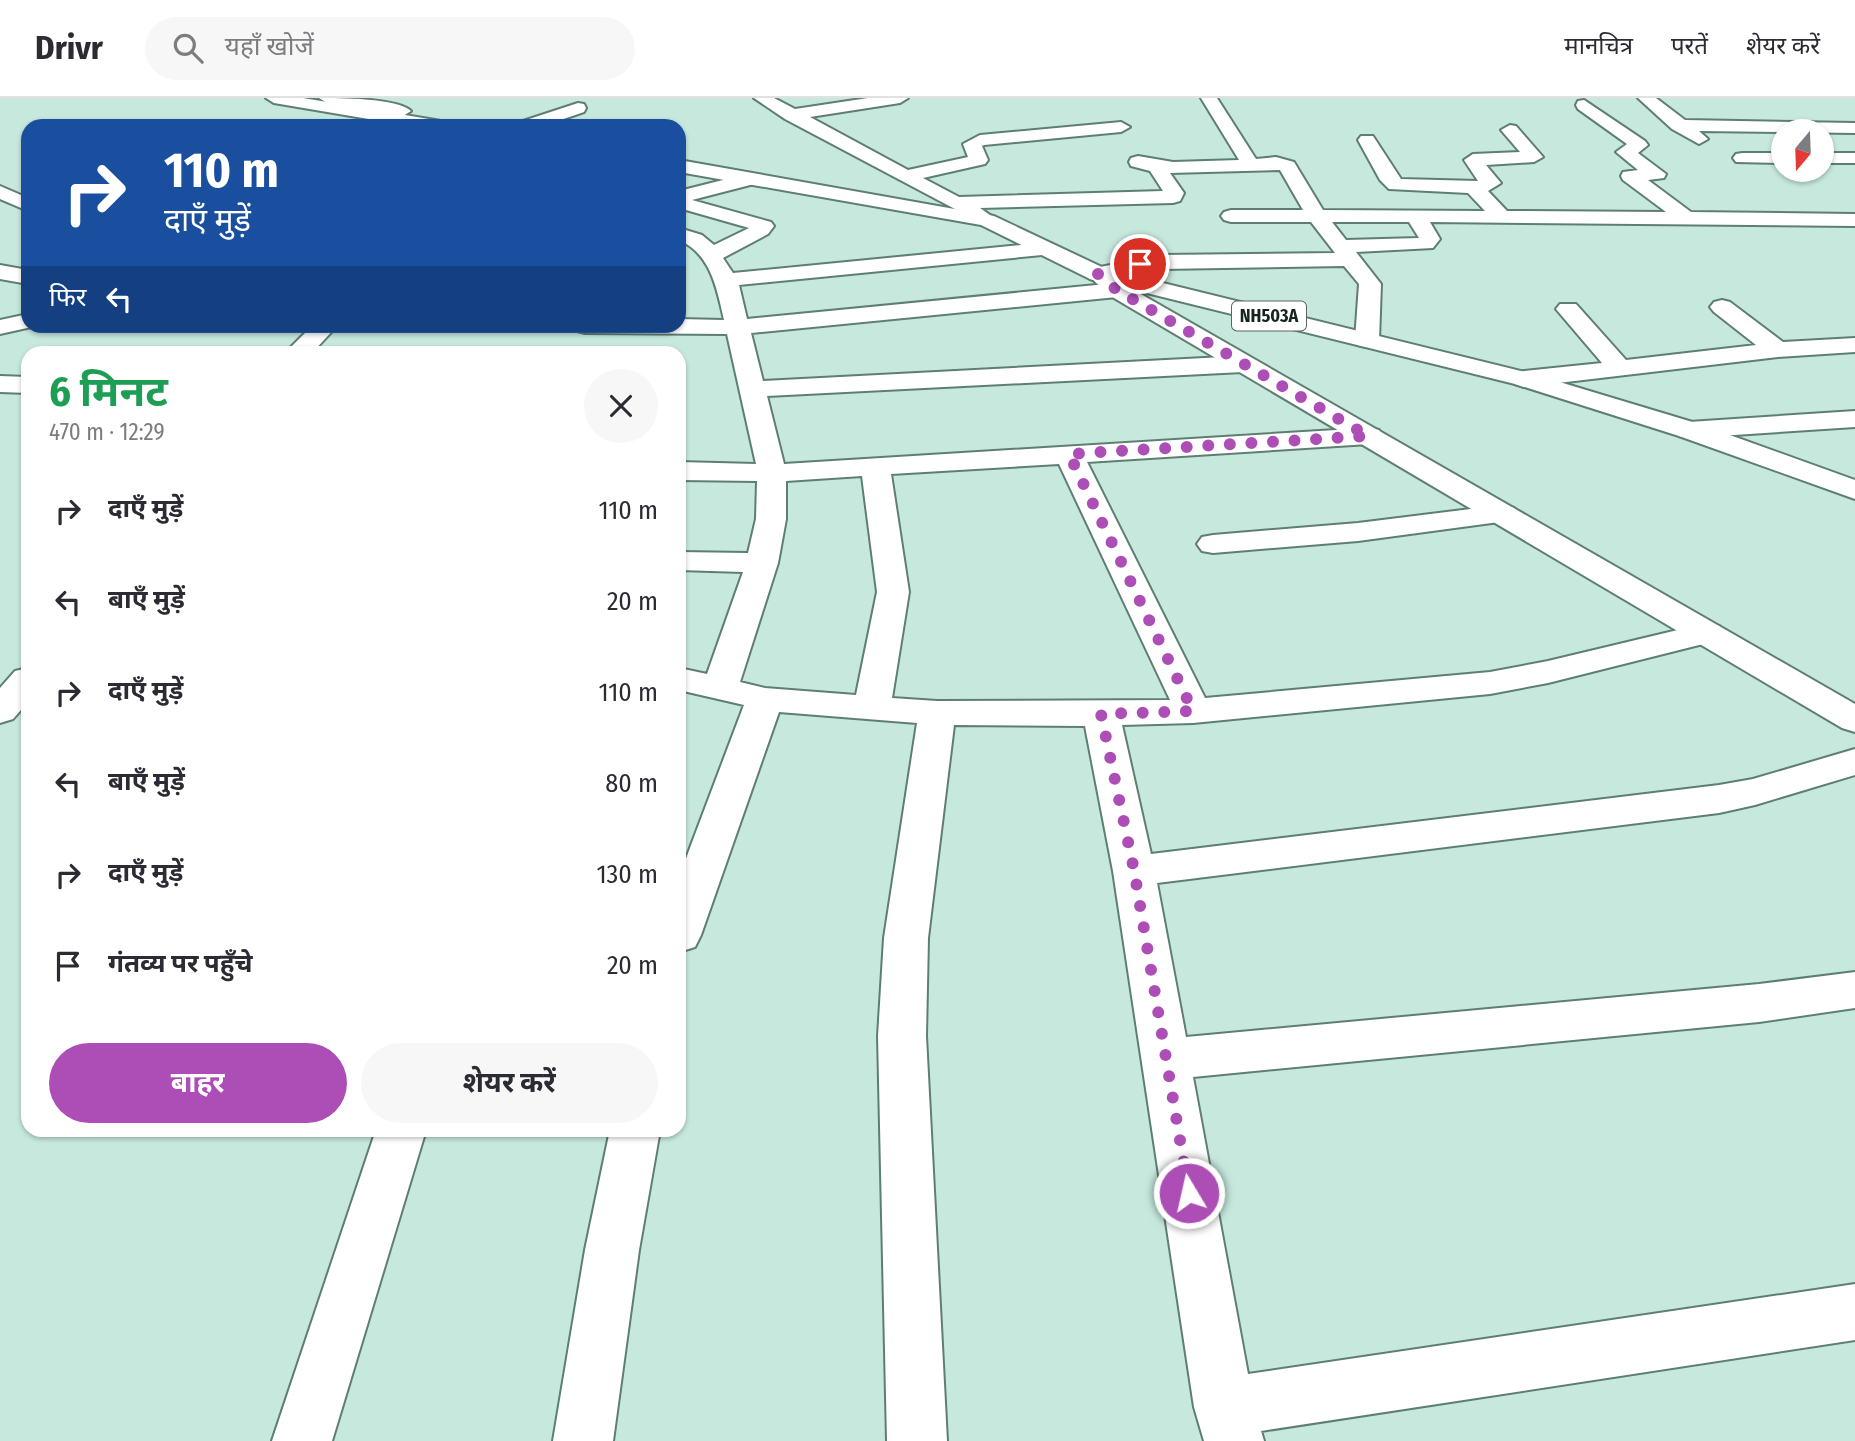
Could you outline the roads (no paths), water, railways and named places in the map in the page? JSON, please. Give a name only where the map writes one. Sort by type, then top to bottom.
[{"type":"main road","points":[[274,98],[303,100],[406,119]]},
{"type":"main road","points":[[327,98],[406,119]]},
{"type":"main road","points":[[767,101],[802,98]]},
{"type":"main road","points":[[791,116],[900,98]]},
{"type":"main road","points":[[1209,98],[1251,165]]},
{"type":"main road","points":[[1646,98],[1702,142],[1681,144]]},
{"type":"main road","points":[[767,101],[987,220]]},
{"type":"main road","points":[[1584,105],[1634,142],[1639,147],[1625,152],[1657,174],[1630,176],[1686,218]]},
{"type":"main road","points":[[546,119],[578,108]]},
{"type":"main road","points":[[1773,113],[1780,119]]},
{"type":"main road","points":[[904,176],[985,160],[973,143],[1005,130],[1118,121],[1128,155],[1141,166],[1287,166],[1317,216],[1370,284],[1367,340]]},
{"type":"main road","points":[[1678,125],[1771,127]]},
{"type":"main road","points":[[1834,128],[1855,128]]},
{"type":"main road","points":[[1367,141],[1390,180],[1396,185],[1479,187],[1491,183],[1473,160],[1534,157],[1510,130]]},
{"type":"main road","points":[[1634,142],[1657,143]]},
{"type":"main road","points":[[1742,158],[1771,158]]},
{"type":"main road","points":[[1834,158],[1855,158]]},
{"type":"main road","name":"NH503A","points":[[686,167],[987,220],[1107,282],[1367,340],[1524,379],[1689,430],[1855,490]]},
{"type":"main road","points":[[955,204],[1173,197],[1174,193],[1157,167]]},
{"type":"main road","points":[[686,198],[751,179]]},
{"type":"main road","points":[[1479,187],[1475,189],[1503,218]]},
{"type":"main road","points":[[0,192],[21,202]]},
{"type":"main road","points":[[1823,198],[1855,219]]},
{"type":"main road","points":[[686,202],[764,226],[719,267]]},
{"type":"main road","points":[[1231,216],[1855,219]]},
{"type":"main road","points":[[686,327],[736,327],[1107,282],[1140,264],[1348,253],[1426,244],[1430,239],[1416,216]]},
{"type":"main road","points":[[686,236],[692,238],[719,267],[753,389],[772,473],[771,519],[762,563],[720,689]]},
{"type":"main road","points":[[719,267],[1042,249]]},
{"type":"main road","points":[[1107,282],[1855,720]]},
{"type":"main road","points":[[1722,307],[1778,351]]},
{"type":"main road","points":[[1568,309],[1621,369]]},
{"type":"main road","points":[[0,327],[21,322]]},
{"type":"main road","points":[[304,346],[318,333]]},
{"type":"main road","points":[[1524,379],[1855,345]]},
{"type":"main road","points":[[753,389],[1243,364]]},
{"type":"main road","points":[[0,384],[21,385]]},
{"type":"main road","points":[[1689,430],[1855,419]]},
{"type":"main road","points":[[686,471],[772,473],[1368,436]]},
{"type":"main road","points":[[1069,454],[1193,711]]},
{"type":"main road","points":[[873,708],[893,592],[875,466]]},
{"type":"main road","points":[[1213,544],[1358,532],[1503,514]]},
{"type":"main road","points":[[686,561],[762,563]]},
{"type":"main road","points":[[686,681],[765,699],[937,713],[1101,714],[1193,711],[1490,682],[1548,672],[1707,633]]},
{"type":"main road","points":[[0,711],[21,687]]},
{"type":"main road","points":[[686,916],[765,699]]},
{"type":"main road","points":[[918,1441],[902,1036],[906,938],[937,713]]},
{"type":"main road","points":[[1101,714],[1134,870],[1229,1424],[1855,1312]]},
{"type":"main road","points":[[1134,870],[1719,799],[1755,792],[1855,762]]},
{"type":"main road","points":[[1167,1059],[1745,1004],[1855,990]]},
{"type":"main road","points":[[302,1441],[399,1137]]},
{"type":"main road","points":[[583,1441],[612,1250],[634,1137]]}]
